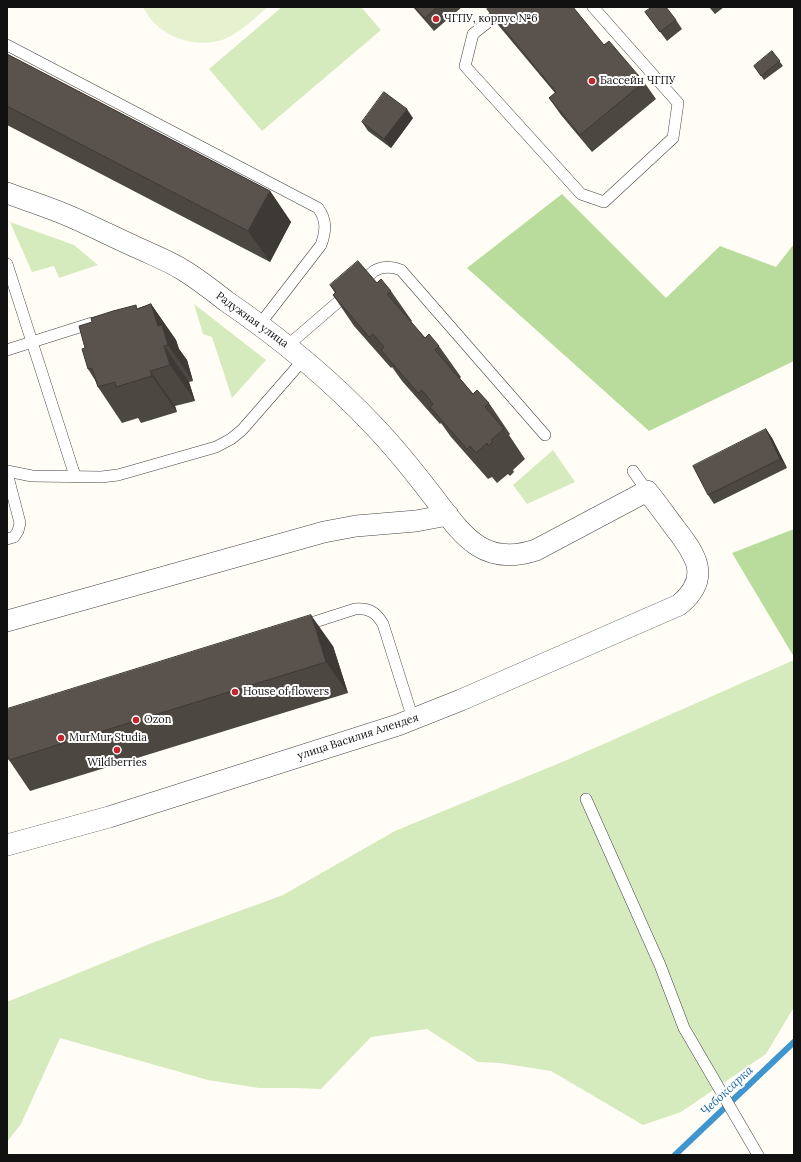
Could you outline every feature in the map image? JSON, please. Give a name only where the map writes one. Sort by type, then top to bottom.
[{"type":"street","name":"Радужная улица","points":[[7,193],[77,219],[182,269],[260,324],[304,359],[338,389],[375,426],[403,458],[459,530],[472,542],[486,550],[499,554],[512,555],[524,554],[536,550],[647,491]]},
{"type":"street","name":"улица Василия Алендея","points":[[7,845],[108,817],[413,719],[461,700],[679,605],[687,598],[697,580],[698,569],[695,558],[689,547],[647,491]]},
{"type":"street","points":[[7,621],[324,532],[356,526],[410,522],[448,515]]},
{"type":"lane","points":[[507,7],[473,34],[465,66],[581,194],[604,202],[673,138],[678,103],[593,7]]},
{"type":"lane","points":[[7,45],[318,208],[326,225],[325,235],[321,245],[260,324]]},
{"type":"lane","points":[[7,264],[75,476]]},
{"type":"lane","points":[[288,346],[374,271],[387,266],[394,267],[401,270],[545,435]]},
{"type":"lane","points":[[7,350],[105,319]]},
{"type":"lane","points":[[7,539],[14,537],[18,531],[20,523],[7,472],[32,476],[118,475],[224,444],[242,430],[304,359]]},
{"type":"lane","points":[[633,471],[647,491]]},
{"type":"lane","points":[[295,628],[355,609],[364,608],[375,613],[384,624],[413,719]]},
{"type":"lane","points":[[586,799],[660,965],[684,1028],[717,1088],[758,1155]]},
{"type":"green space","points":[[143,7],[268,7],[239,31],[228,38],[207,43],[174,37],[156,25]]},
{"type":"green space","points":[[282,7],[361,7],[381,30],[262,131],[209,69]]},
{"type":"green space","points":[[562,194],[666,298],[720,246],[776,267],[794,244],[794,361],[649,431],[467,268]]},
{"type":"green space","points":[[10,222],[74,245],[98,265],[59,278],[54,266],[32,272]]},
{"type":"green space","points":[[194,304],[266,360],[232,398],[212,337],[203,334]]},
{"type":"green space","points":[[553,450],[575,482],[527,504],[513,485]]},
{"type":"green space","points":[[794,529],[794,657],[732,553]]},
{"type":"green space","points":[[794,660],[794,1007],[766,1054],[681,1112],[643,1125],[551,1071],[500,1063],[478,1062],[427,1029],[371,1037],[321,1089],[259,1088],[208,1080],[60,1038],[21,1124],[7,1142],[7,1002],[152,943],[283,895],[395,831],[574,757]]},
{"type":"building","points":[[415,7],[437,7],[425,18]]},
{"type":"building","name":"Бассейн ЧГПУ","points":[[490,7],[573,7],[604,45],[609,41],[644,82],[580,135],[549,98],[556,92],[487,9]]},
{"type":"building","points":[[652,7],[666,7],[676,20],[660,32],[645,12]]},
{"type":"building","points":[[772,51],[780,61],[761,76],[754,66]]},
{"type":"building","points":[[7,54],[270,191],[248,231],[7,106]]},
{"type":"building","points":[[384,92],[407,109],[384,139],[362,122]]},
{"type":"building","points":[[358,261],[377,283],[381,279],[391,291],[387,294],[425,338],[429,334],[439,346],[435,350],[473,394],[477,390],[489,403],[485,407],[504,429],[491,440],[493,442],[488,446],[487,443],[476,453],[470,446],[467,449],[430,407],[433,404],[422,390],[418,393],[381,350],[384,347],[373,334],[369,337],[333,295],[336,292],[330,285]]},
{"type":"building","points":[[151,304],[158,326],[162,325],[168,345],[164,346],[170,365],[150,371],[152,376],[116,387],[115,382],[98,387],[92,368],[88,369],[82,349],[85,348],[79,326],[92,322],[91,318],[113,311],[136,305],[137,309]]},
{"type":"building","points":[[766,429],[780,459],[708,495],[693,466]]},
{"type":"building","points":[[311,615],[326,662],[9,760],[7,754],[7,709]]},
{"type":"waterway","name":"Чебоксарка","points":[[675,1155],[794,1042]]},
{"type":"place","name":"ЧГПУ, корпус №6","points":[[436,19]]},
{"type":"place","name":"Бассейн ЧГПУ","points":[[592,81]]},
{"type":"place","name":"House of flowers","points":[[235,692]]},
{"type":"place","name":"Ozon","points":[[136,720]]},
{"type":"place","name":"MurMur Studia","points":[[61,738]]},
{"type":"place","name":"Wildberries","points":[[117,750]]}]
